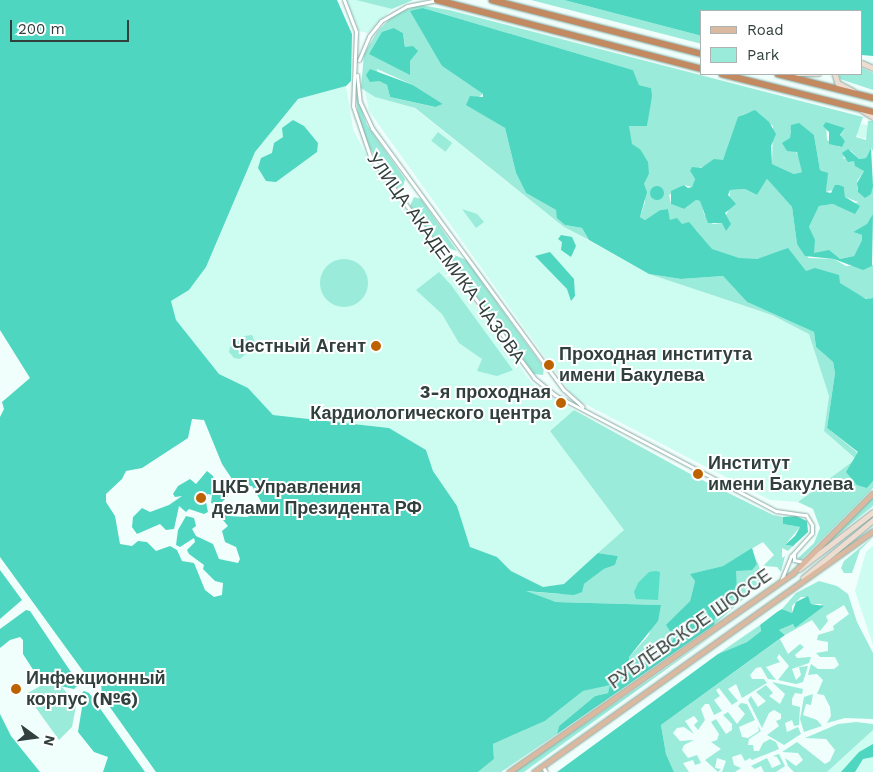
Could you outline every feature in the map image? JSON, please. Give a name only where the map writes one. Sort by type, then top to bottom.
[{"type":"highway","points":[[437,0],[700,68]]},
{"type":"highway","points":[[492,0],[700,54]]},
{"type":"highway","points":[[726,75],[873,112]]},
{"type":"highway","points":[[782,75],[873,98]]},
{"type":"main road","points":[[835,75],[838,83],[858,94]]},
{"type":"main road","points":[[859,108],[873,117]]},
{"type":"main road","name":"РУБЛЁВСКОЕ ШОССЕ","points":[[509,772],[793,573],[873,492]]},
{"type":"main road","points":[[793,573],[873,512]]},
{"type":"main road","points":[[803,578],[873,520]]},
{"type":"main road","name":"РУБЛЁВСКОЕ ШОССЕ","points":[[534,772],[803,578],[873,531]]},
{"type":"street","name":"УЛИЦА АКАДЕМИКА ЧАЗОВА","points":[[344,0],[356,32],[360,102],[372,128],[564,390],[591,413]]},
{"type":"street","name":"УЛИЦА АКАДЕМИКА ЧАЗОВА","points":[[437,0],[407,6],[381,21],[363,47],[357,68],[353,106],[370,156],[534,378],[555,395],[776,511],[806,515],[812,525],[812,532],[794,553],[780,582]]},
{"type":"street","points":[[794,553],[794,560],[804,562]]},
{"type":"street","points":[[542,766],[546,772]]},
{"type":"shaded area","name":"ЦКБ Управления делами Президента РФ","points":[[0,0],[337,0],[352,34],[351,81],[346,86],[298,99],[255,152],[206,267],[189,290],[171,301],[176,320],[219,374],[248,388],[273,415],[389,428],[426,450],[433,471],[457,506],[470,547],[497,557],[511,571],[543,587],[564,584],[598,553],[618,556],[615,565],[604,569],[584,584],[582,592],[574,595],[526,591],[556,602],[661,605],[658,621],[629,657],[629,661],[667,651],[674,637],[666,625],[690,601],[695,581],[690,574],[723,566],[752,548],[757,564],[752,570],[736,571],[737,593],[716,610],[714,625],[557,734],[559,726],[595,696],[608,693],[610,685],[583,691],[545,721],[493,744],[494,759],[478,772],[156,772],[102,696],[101,684],[88,678],[0,557],[0,417],[4,409],[2,402],[30,378],[0,330]],"holes":[[[192,419],[204,420],[222,464],[236,485],[252,486],[262,503],[262,511],[247,517],[228,516],[220,511],[218,514],[228,526],[222,531],[225,542],[236,547],[240,559],[238,563],[219,559],[213,544],[196,536],[192,529],[196,526],[194,518],[186,516],[178,530],[176,545],[180,547],[194,538],[195,542],[187,550],[189,554],[204,565],[203,569],[215,581],[223,583],[222,595],[214,597],[205,590],[194,563],[182,561],[177,550],[170,546],[156,551],[147,542],[138,541],[132,546],[120,544],[115,516],[106,502],[106,494],[122,479],[126,471],[142,468],[188,438]]]},
{"type":"shaded area","points":[[346,0],[356,0],[392,9],[368,33],[359,31]]},
{"type":"shaded area","points":[[564,0],[873,0],[873,56],[863,55],[863,10],[700,10],[700,35]]},
{"type":"shaded area","points":[[423,8],[633,70],[639,85],[651,88],[652,96],[647,126],[629,126],[632,144],[640,149],[648,162],[649,174],[644,184],[647,192],[640,217],[645,220],[660,210],[668,209],[670,220],[677,218],[682,224],[689,222],[712,249],[739,258],[757,259],[788,248],[806,271],[815,268],[839,275],[840,283],[866,299],[873,298],[873,481],[867,488],[857,485],[846,472],[858,452],[827,428],[835,373],[833,362],[816,347],[814,332],[747,302],[723,276],[681,279],[649,274],[589,240],[582,228],[565,225],[557,218],[556,210],[526,193],[516,173],[505,128],[466,105],[470,96],[483,97],[483,94],[442,66],[410,11]]},
{"type":"shaded area","points":[[394,28],[403,33],[405,47],[413,46],[418,51],[410,61],[410,75],[369,54],[382,32]]},
{"type":"shaded area","points":[[370,69],[413,85],[443,104],[435,107],[390,97],[387,85],[379,81],[370,82],[366,75]]},
{"type":"shaded area","points":[[346,86],[353,129],[368,158],[531,382],[540,391],[574,410],[550,431],[625,531],[565,584],[543,587],[511,571],[497,557],[470,547],[457,506],[433,471],[426,450],[389,428],[273,415],[248,388],[219,374],[176,320],[171,301],[189,290],[206,267],[255,152],[298,99]]},
{"type":"shaded area","points":[[364,88],[376,97],[414,108],[564,227],[649,274],[772,315],[809,333],[829,396],[824,431],[856,459],[798,502],[770,500],[581,402],[570,392],[369,111]]},
{"type":"shaded area","points":[[755,110],[769,122],[776,134],[771,146],[772,164],[794,174],[802,172],[797,152],[787,151],[782,143],[790,138],[791,125],[799,123],[814,135],[820,170],[828,173],[826,192],[831,193],[835,185],[844,187],[845,197],[860,206],[855,214],[833,204],[819,206],[809,227],[815,240],[814,253],[829,250],[840,259],[854,256],[862,240],[862,235],[853,232],[867,224],[873,214],[872,266],[863,270],[834,259],[805,256],[797,244],[792,207],[767,179],[757,195],[745,189],[730,190],[728,195],[736,204],[725,213],[731,224],[726,231],[722,223],[708,223],[700,201],[696,200],[684,209],[671,204],[671,191],[684,185],[688,188],[692,187],[695,179],[690,171],[692,167],[701,168],[714,159],[723,160],[738,117]]},
{"type":"shaded area","points":[[293,120],[304,126],[318,143],[317,152],[276,182],[266,181],[258,168],[261,158],[272,153],[274,143],[283,137],[282,128]]},
{"type":"shaded area","points":[[826,122],[845,128],[840,135],[845,141],[842,147],[829,144],[829,132],[823,126]]},
{"type":"shaded area","points":[[860,124],[866,124],[870,131],[866,138],[860,138],[856,134],[856,128]]},
{"type":"shaded area","points":[[871,148],[873,186],[871,194],[865,198],[858,192],[857,183],[864,171],[855,166],[854,161],[848,162],[842,153],[848,149],[859,159],[866,158]]},
{"type":"shaded area","points":[[654,186],[660,186],[664,193],[660,200],[654,200],[650,196],[650,190]]},
{"type":"shaded area","points":[[561,235],[572,237],[576,246],[571,257],[561,250],[562,242],[558,239]]},
{"type":"shaded area","points":[[550,252],[574,279],[575,296],[571,301],[567,289],[535,256]]},
{"type":"shaded area","points":[[207,471],[213,476],[218,491],[228,496],[219,505],[211,503],[212,495],[208,494],[205,497],[208,512],[204,514],[189,509],[186,512],[179,506],[174,529],[166,530],[160,524],[137,534],[132,527],[133,517],[142,508],[150,512],[169,505],[182,496],[175,497],[173,494],[178,486],[190,479],[196,484]]},
{"type":"shaded area","points":[[796,516],[807,521],[808,532],[793,546],[785,545],[795,536],[800,527],[783,524],[783,517]]},
{"type":"shaded area","points":[[873,546],[873,645],[855,591],[866,552]]},
{"type":"shaded area","points":[[0,570],[22,600],[0,619]]},
{"type":"shaded area","points":[[649,572],[660,572],[658,600],[636,599],[634,592],[638,583]]},
{"type":"shaded area","points":[[808,596],[811,604],[824,606],[795,628],[793,624],[779,630],[785,635],[661,725],[666,754],[674,772],[557,772],[718,654],[747,642],[761,631],[760,625],[777,612],[782,609],[792,613],[796,602]]},
{"type":"shaded area","points":[[26,610],[30,611],[79,684],[74,689],[41,682],[23,654],[23,640],[20,637],[10,640],[0,648],[0,629]]},
{"type":"shaded area","points":[[84,691],[89,693],[145,772],[103,772],[108,757],[94,752],[78,732],[82,707],[79,696]]},
{"type":"shaded area","points":[[0,714],[11,736],[40,772],[0,772]]},
{"type":"shaded area","points":[[872,731],[873,772],[827,772]]},
{"type":"shaded area","points":[[873,744],[873,757],[863,759],[855,772],[841,772],[859,752]]},
{"type":"green space","points":[[356,0],[413,0],[392,9]]},
{"type":"green space","points":[[531,0],[564,0],[700,35],[700,43]]},
{"type":"green space","points":[[420,5],[449,10],[863,117],[856,137],[866,140],[868,121],[873,121],[873,151],[871,148],[866,158],[859,159],[850,150],[843,158],[854,161],[864,171],[857,181],[857,190],[873,186],[873,214],[868,224],[853,232],[862,235],[862,240],[854,256],[840,259],[832,254],[814,254],[809,227],[819,206],[833,204],[847,208],[858,202],[845,197],[844,187],[826,192],[827,178],[824,171],[820,170],[814,135],[806,130],[790,130],[790,138],[803,167],[802,172],[794,174],[772,164],[773,126],[750,112],[742,115],[723,160],[690,171],[695,179],[692,187],[684,185],[669,195],[671,204],[684,209],[696,200],[701,201],[704,214],[713,224],[722,223],[729,209],[730,190],[745,189],[757,195],[767,179],[792,207],[797,244],[809,258],[834,259],[846,266],[873,265],[873,298],[867,299],[806,272],[793,257],[778,253],[757,259],[740,259],[712,250],[696,230],[670,221],[668,209],[660,210],[645,220],[640,217],[645,202],[644,184],[649,174],[640,149],[631,144],[628,125],[647,126],[651,88],[639,85],[633,70],[423,8],[442,66],[483,94],[467,105],[505,128],[516,173],[526,193],[556,210],[565,225],[582,228],[589,240],[564,227],[415,108],[375,97],[361,88],[364,54],[377,32],[394,14]],"holes":[[[394,28],[403,33],[410,75]],[[377,69],[413,85],[443,104],[434,107],[390,97],[387,85],[379,81]],[[826,122],[845,128],[840,136],[845,141],[840,147],[827,140]]]},
{"type":"green space","points":[[863,68],[873,73],[873,90],[840,79],[839,75],[863,75]]},
{"type":"green space","points":[[356,93],[367,125],[405,179],[403,187],[397,188],[370,149],[358,117]]},
{"type":"green space","points":[[438,132],[452,143],[445,152],[431,141]]},
{"type":"green space","points":[[414,197],[421,199],[457,251],[439,245],[410,206]]},
{"type":"green space","points":[[462,209],[477,214],[484,222],[476,228]]},
{"type":"green space","points":[[452,254],[466,260],[544,368],[543,375],[534,374],[449,259]]},
{"type":"green space","points":[[344,259],[353,261],[361,266],[366,274],[368,283],[366,292],[361,300],[353,305],[344,307],[335,305],[327,300],[322,292],[320,283],[322,274],[327,266],[335,261]]},
{"type":"green space","points":[[439,272],[451,285],[513,370],[497,376],[477,371],[482,359],[459,343],[442,314],[416,290]]},
{"type":"green space","points":[[649,274],[681,279],[723,276],[747,302],[814,332],[816,347],[833,362],[835,373],[827,428],[858,453],[856,459],[824,431],[829,396],[809,334],[772,315]]},
{"type":"green space","points":[[252,335],[256,345],[240,359],[234,358],[229,352],[230,347],[245,336]]},
{"type":"green space","points":[[574,410],[694,476],[773,515],[783,517],[783,524],[800,527],[785,545],[793,546],[788,551],[782,548],[782,558],[785,556],[781,572],[777,567],[763,566],[774,555],[763,542],[723,566],[691,574],[695,581],[690,601],[667,625],[674,637],[667,651],[629,662],[629,657],[648,636],[661,605],[556,602],[524,591],[559,594],[584,584],[604,569],[615,565],[618,556],[598,553],[624,530],[550,431]]},
{"type":"green space","points":[[856,459],[867,488],[873,481],[873,488],[801,560],[798,558],[814,543],[820,528],[813,509],[798,502]]},
{"type":"green space","points":[[873,495],[873,506],[825,545],[857,510]]},
{"type":"green space","points":[[873,537],[860,550],[852,573],[844,573],[841,568],[844,561]]},
{"type":"green space","points":[[756,558],[764,581],[714,625],[715,610],[737,593],[735,571],[757,564]]},
{"type":"green space","points":[[819,581],[837,586],[848,594],[857,622],[873,653],[873,719],[845,718],[827,723],[831,716],[830,707],[824,695],[817,694],[823,680],[817,674],[808,675],[811,664],[818,669],[834,669],[839,665],[835,657],[820,657],[816,653],[828,651],[828,642],[817,640],[818,635],[834,630],[833,626],[849,614],[844,605],[826,616],[828,621],[820,631],[812,620],[785,635],[779,630],[793,624],[795,628],[822,604],[811,604],[808,597],[801,597],[792,606],[792,613],[782,609],[796,593]]},
{"type":"green space","points":[[760,625],[761,631],[747,642],[718,654]]},
{"type":"green space","points":[[718,632],[524,772],[514,772],[650,679]]},
{"type":"green space","points":[[780,639],[788,654],[800,644],[804,647],[795,655],[797,658],[811,657],[809,663],[792,669],[796,680],[801,675],[799,667],[808,666],[803,682],[796,684],[778,680],[789,666],[779,654],[777,658],[780,662],[766,667],[776,680],[768,679],[761,667],[756,668],[750,675],[752,679],[764,679],[767,683],[742,698],[736,684],[728,689],[738,701],[732,705],[719,688],[716,690],[720,696],[714,700],[722,711],[714,715],[709,704],[705,704],[701,709],[705,720],[698,730],[694,725],[698,721],[694,716],[685,721],[694,734],[684,727],[677,728],[673,733],[680,741],[694,740],[684,745],[682,750],[688,758],[697,755],[701,763],[695,765],[693,760],[683,763],[689,772],[674,772],[666,754],[661,725]]},
{"type":"green space","points":[[772,682],[803,689],[802,694],[795,693],[792,699],[792,705],[800,707],[799,725],[794,726],[792,720],[785,723],[787,732],[798,727],[801,734],[784,745],[767,735],[779,726],[776,721],[781,719],[781,714],[774,710],[769,713],[762,728],[748,700],[751,696],[758,707],[766,701],[756,692],[766,685],[773,693],[769,696],[780,704],[785,694]]},
{"type":"green space","points":[[53,684],[63,688],[76,706],[72,727],[59,740],[26,694],[42,685]]},
{"type":"green space","points":[[611,684],[608,693],[595,696],[559,726],[557,734],[501,772],[478,772],[494,759],[493,744],[545,721],[583,691]]},
{"type":"green space","points":[[813,694],[811,705],[806,704],[803,715],[817,720],[822,726],[804,732],[800,719],[804,697]]},
{"type":"green space","points":[[741,703],[747,704],[755,720],[739,727],[742,737],[748,738],[759,731],[758,726],[761,731],[749,739],[748,745],[753,745],[754,751],[759,751],[763,743],[770,739],[776,742],[779,749],[752,760],[750,758],[745,761],[741,754],[732,757],[734,765],[741,768],[735,772],[722,772],[726,761],[717,758],[715,768],[721,769],[718,772],[705,760],[721,749],[711,742],[717,740],[719,734],[711,722],[716,719],[726,734],[732,730],[732,724],[723,715],[728,712],[737,724],[745,714],[738,706]]},
{"type":"green space","points":[[856,722],[873,724],[873,730],[827,772],[794,772],[788,766],[785,758],[796,766],[803,760],[798,753],[782,752],[797,742],[825,764],[830,761],[835,750],[826,739],[805,738],[838,724]]},
{"type":"green space","points":[[779,754],[785,766],[776,772],[764,772],[761,766],[755,769],[751,766],[767,758],[772,768],[781,764],[777,757],[773,756]]},
{"type":"place","name":"Честный Агент","points":[[376,346]]},
{"type":"place","name":"Проходная института имени Бакулева","points":[[549,365]]},
{"type":"place","name":"3-я проходная Кардиологического центра","points":[[561,403]]},
{"type":"place","name":"Институт имени Бакулева","points":[[698,474]]},
{"type":"place","name":"ЦКБ Управления делами Президента РФ","points":[[201,498]]},
{"type":"place","name":"Инфекционный корпус (№6)","points":[[16,689]]}]
